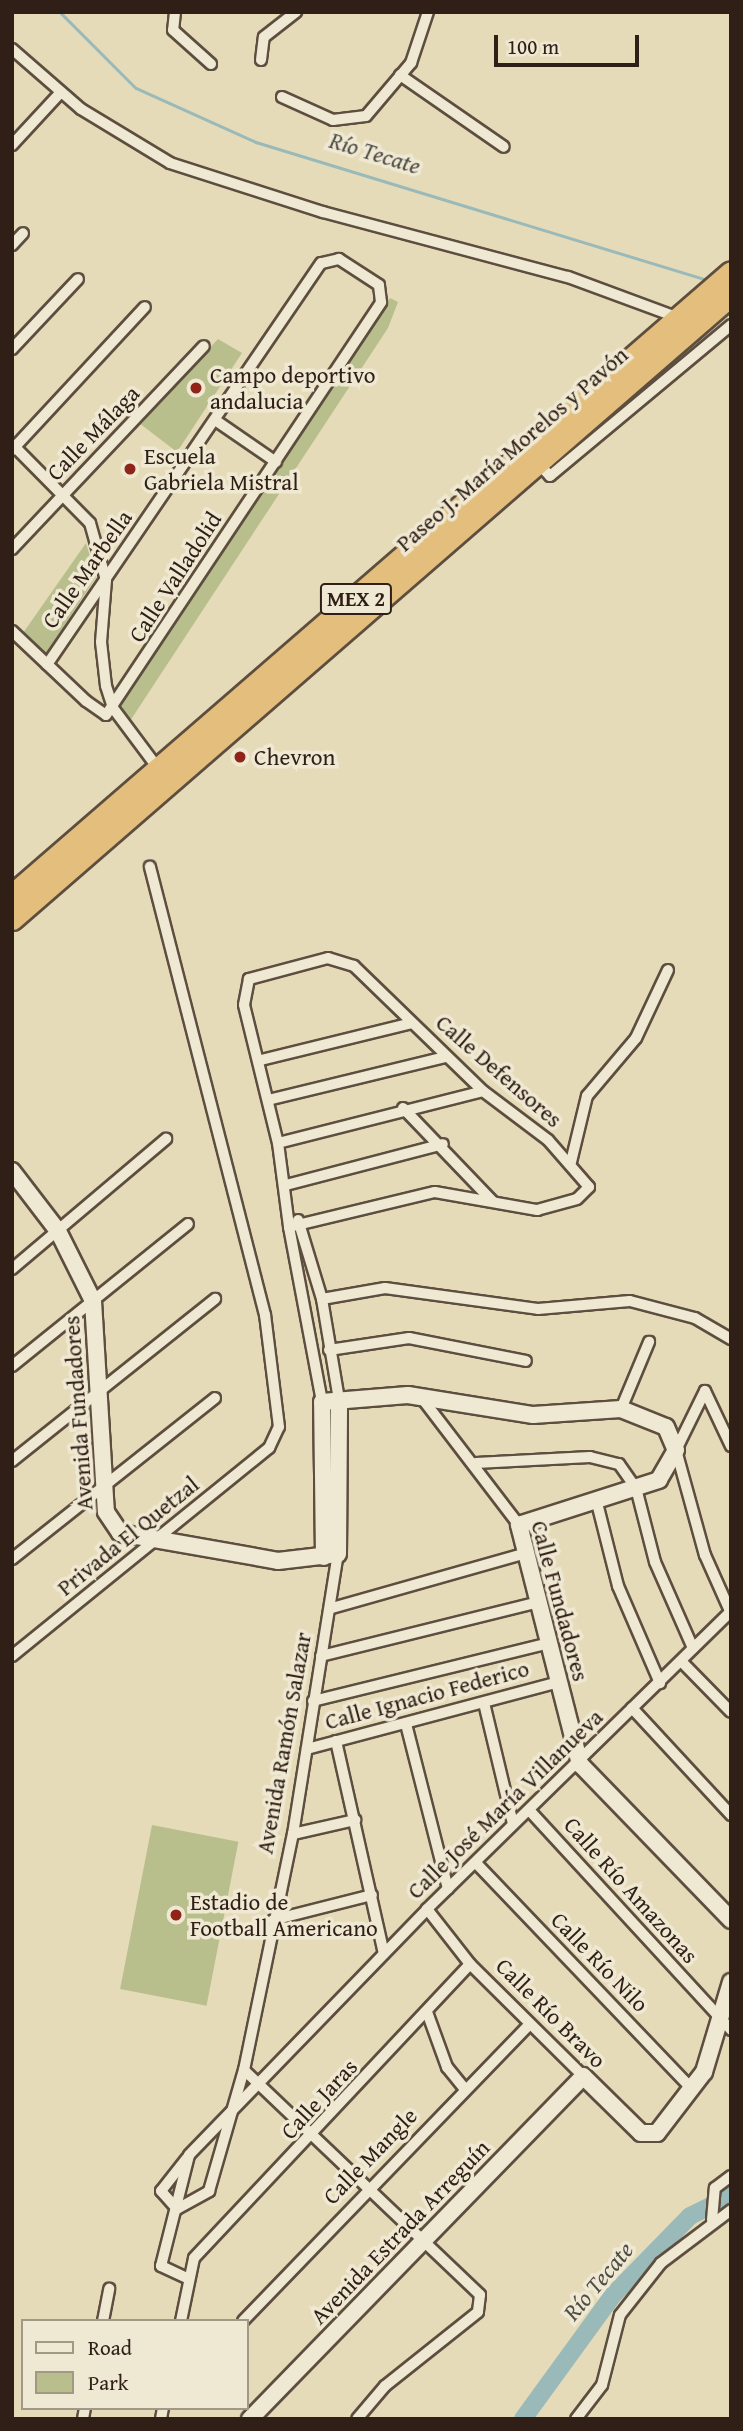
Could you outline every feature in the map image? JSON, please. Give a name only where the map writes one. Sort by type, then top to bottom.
[{"type":"highway","name":"Paseo J. María Morelos y Pavón","points":[[12,919],[164,776],[686,321],[714,301],[731,272]]},
{"type":"highway","name":"Paseo J. María Morelos y Pavón","points":[[12,895],[164,776],[537,462],[686,321]]},
{"type":"street","points":[[175,12],[173,30],[211,64]]},
{"type":"street","points":[[261,60],[264,37],[296,12]]},
{"type":"street","points":[[282,97],[319,116],[355,120],[366,116],[417,52],[428,12]]},
{"type":"street","points":[[12,49],[61,92],[123,139],[195,172],[568,277],[686,321]]},
{"type":"street","points":[[400,75],[504,147]]},
{"type":"street","points":[[12,145],[61,92]]},
{"type":"street","points":[[12,245],[23,233]]},
{"type":"street","name":"Calle Marbella","points":[[47,664],[329,258],[384,292]]},
{"type":"street","points":[[12,349],[78,279]]},
{"type":"street","name":"Calle Valladolid","points":[[113,708],[276,462],[384,292]]},
{"type":"street","points":[[145,307],[13,447],[65,492],[90,523],[106,580],[101,642],[113,708],[164,776]]},
{"type":"street","points":[[537,462],[550,476],[731,326]]},
{"type":"street","name":"Calle Málaga","points":[[12,549],[204,346]]},
{"type":"street","points":[[215,421],[276,462]]},
{"type":"street","points":[[12,631],[99,710],[106,715],[113,708]]},
{"type":"street","name":"Privada El Quetzal","points":[[12,1657],[269,1448],[280,1419],[265,1315],[150,867]]},
{"type":"street","name":"Avenida Ramón Salazar","points":[[331,1401],[289,1227],[286,1185],[261,1060],[244,1004],[254,976],[328,958],[346,962]]},
{"type":"street","name":"Calle Defensores","points":[[346,962],[483,1091],[571,1162],[589,1187],[578,1199],[537,1210],[493,1202]]},
{"type":"street","points":[[571,1162],[587,1096],[636,1038],[668,970]]},
{"type":"street","points":[[261,1060],[412,1023]]},
{"type":"street","points":[[268,1100],[446,1056]]},
{"type":"street","points":[[278,1143],[403,1108],[483,1091]]},
{"type":"street","points":[[403,1108],[443,1144],[493,1202]]},
{"type":"street","points":[[12,1269],[166,1139]]},
{"type":"street","points":[[286,1185],[443,1144]]},
{"type":"street","name":"Avenida Fundadores","points":[[12,1171],[58,1231],[93,1301],[101,1389],[105,1484],[111,1525],[154,1543],[278,1561],[331,1555]]},
{"type":"street","points":[[289,1227],[435,1192],[493,1202]]},
{"type":"street","points":[[290,1212],[302,1224]]},
{"type":"street","points":[[12,1366],[188,1224]]},
{"type":"street","name":"Avenida Ramón Salazar","points":[[225,2120],[189,2155],[161,2191],[177,2210],[209,2191],[225,2120],[244,2070],[293,1834],[313,1701],[331,1608],[334,1577],[331,1555],[329,1350],[322,1299],[302,1224]]},
{"type":"street","points":[[322,1299],[385,1289],[538,1309],[631,1301],[695,1318],[731,1339]]},
{"type":"street","points":[[12,1461],[215,1299]]},
{"type":"street","points":[[329,1350],[409,1338],[526,1361]]},
{"type":"street","points":[[621,1409],[649,1342]]},
{"type":"street","points":[[519,1525],[636,1488],[666,1474],[699,1399],[710,1392],[731,1446]]},
{"type":"street","points":[[331,1401],[420,1396],[522,1414],[621,1409],[658,1421],[676,1450],[705,1555],[731,1612]]},
{"type":"street","name":"Calle Fundadores","points":[[420,1396],[476,1463],[519,1525],[580,1764]]},
{"type":"street","points":[[12,1559],[215,1398]]},
{"type":"street","points":[[476,1463],[605,1458],[625,1469],[636,1488],[654,1562],[693,1648]]},
{"type":"street","points":[[596,1499],[618,1586],[660,1683]]},
{"type":"street","points":[[331,1608],[526,1553]]},
{"type":"street","points":[[321,1656],[539,1602]]},
{"type":"street","name":"Calle José María Villanueva","points":[[225,2120],[428,1909],[513,1824],[580,1764],[632,1708],[731,1612]]},
{"type":"street","points":[[313,1701],[549,1643]]},
{"type":"street","points":[[681,1661],[731,1712]]},
{"type":"street","name":"Calle Ignacio Federico","points":[[307,1749],[558,1682]]},
{"type":"street","points":[[484,1703],[513,1824]]},
{"type":"street","points":[[632,1708],[731,1815]]},
{"type":"street","points":[[406,1724],[448,1889]]},
{"type":"street","points":[[336,1741],[384,1954]]},
{"type":"street","points":[[580,1764],[731,1920]]},
{"type":"street","name":"Calle Río Amazonas","points":[[529,1810],[727,2025]]},
{"type":"street","points":[[293,1834],[355,1820]]},
{"type":"street","name":"Calle Río Nilo","points":[[476,1863],[694,2090]]},
{"type":"street","points":[[273,1920],[372,1895]]},
{"type":"street","name":"Calle Río Bravo","points":[[428,1909],[470,1964],[642,2133],[653,2136],[694,2090]]},
{"type":"street","name":"Calle Jaras","points":[[189,2279],[194,2258],[311,2140],[470,1964]]},
{"type":"street","points":[[694,2090],[727,2025],[731,1982]]},
{"type":"street","points":[[427,2012],[447,2067],[465,2089]]},
{"type":"street","name":"Calle Mangle","points":[[245,2319],[363,2191],[530,2024]]},
{"type":"street","points":[[244,2070],[363,2191],[482,2303],[385,2386],[357,2419]]},
{"type":"street","name":"Avenida Estrada Arreguín","points":[[250,2419],[583,2076]]},
{"type":"street","points":[[181,2319],[189,2279],[161,2266],[189,2155]]},
{"type":"street","points":[[712,2220],[715,2188],[731,2176]]},
{"type":"street","points":[[576,2419],[602,2385],[620,2315],[661,2263],[712,2220],[731,2210]]},
{"type":"street","points":[[103,2319],[109,2289]]},
{"type":"green space","points":[[390,298],[398,302],[388,328],[130,721],[120,703]]},
{"type":"green space","name":"Campo deportivo andalucia","points":[[218,339],[242,353],[177,452],[139,423]]},
{"type":"green space","points":[[86,543],[96,577],[45,655],[23,633]]},
{"type":"green space","name":"Estadio de Football Americano","points":[[152,1825],[238,1842],[207,2006],[120,1989]]},
{"type":"waterway","name":"Río Tecate","points":[[60,12],[136,88],[256,142],[708,280]]},
{"type":"waterway","name":"Río Tecate","points":[[523,2419],[613,2295],[690,2216],[731,2196]]},
{"type":"place","name":"Campo deportivo andalucia","points":[[196,388]]},
{"type":"place","name":"Escuela Gabriela Mistral","points":[[130,469]]},
{"type":"place","name":"Chevron","points":[[240,757]]},
{"type":"place","name":"Estadio de Football Americano","points":[[176,1915]]}]
